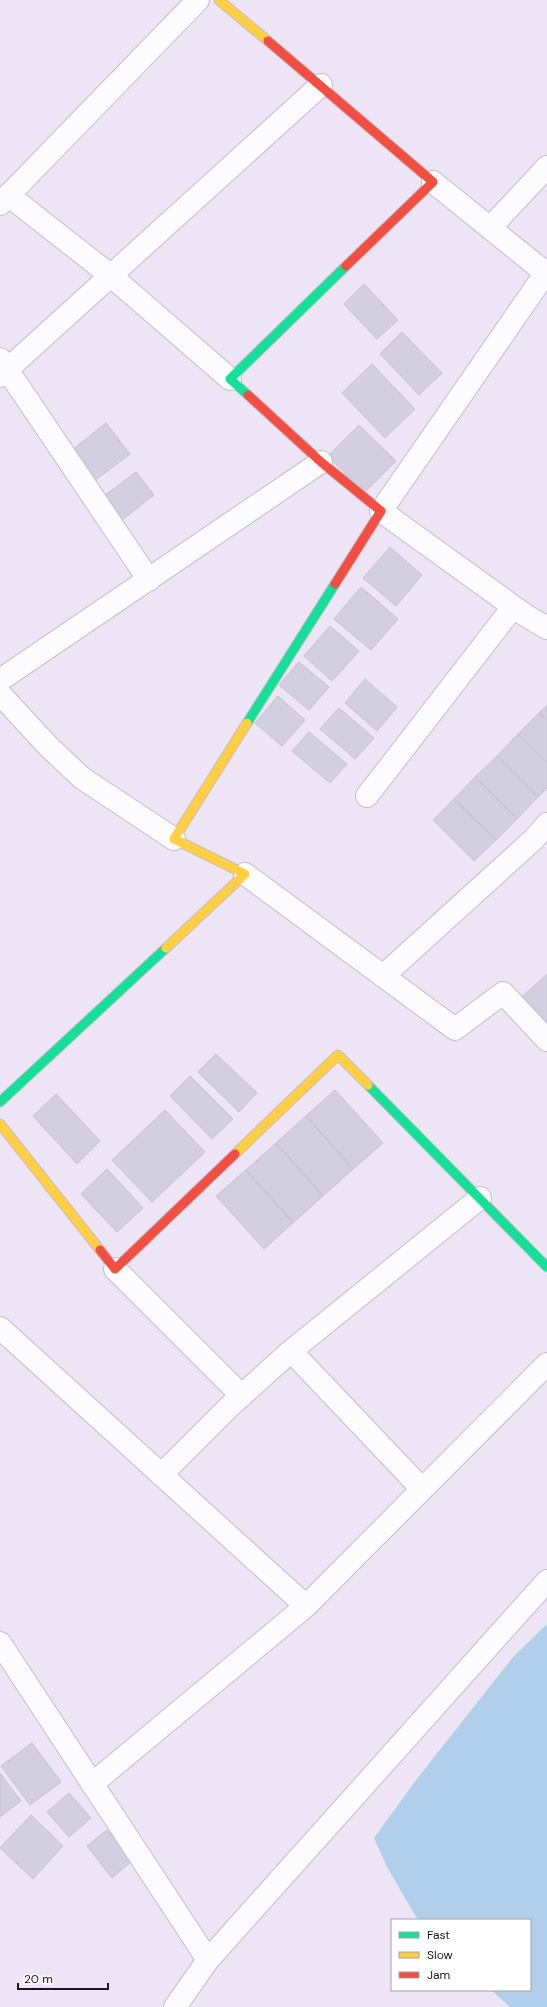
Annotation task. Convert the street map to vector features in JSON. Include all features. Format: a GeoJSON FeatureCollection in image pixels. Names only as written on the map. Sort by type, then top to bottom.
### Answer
{"type":"FeatureCollection","features":[{"type":"Feature","properties":{"kind":"street"},"geometry":{"type":"LineString","coordinates":[[198,0],[4,200],[110,275],[230,379],[321,462],[381,511],[512,607],[547,628]]}},
{"type":"Feature","properties":{"kind":"street"},"geometry":{"type":"LineString","coordinates":[[174,838],[381,511],[546,273],[433,182],[321,85],[219,0]]}},
{"type":"Feature","properties":{"kind":"street"},"geometry":{"type":"LineString","coordinates":[[148,580],[3,368],[110,275],[321,85]]}},
{"type":"Feature","properties":{"kind":"street"},"geometry":{"type":"LineString","coordinates":[[490,228],[547,167]]}},
{"type":"Feature","properties":{"kind":"street"},"geometry":{"type":"LineString","coordinates":[[230,379],[433,182]]}},
{"type":"Feature","properties":{"kind":"street"},"geometry":{"type":"LineString","coordinates":[[0,680],[321,462]]}},
{"type":"Feature","properties":{"kind":"street"},"geometry":{"type":"LineString","coordinates":[[367,796],[512,607]]}},
{"type":"Feature","properties":{"kind":"street"},"geometry":{"type":"LineString","coordinates":[[0,694],[49,747],[82,778],[174,838],[245,874],[455,1029],[503,993],[547,1040]]}},
{"type":"Feature","properties":{"kind":"street"},"geometry":{"type":"LineString","coordinates":[[383,976],[534,839],[547,824]]}},
{"type":"Feature","properties":{"kind":"street"},"geometry":{"type":"LineString","coordinates":[[0,1102],[245,874]]}},
{"type":"Feature","properties":{"kind":"street"},"geometry":{"type":"LineString","coordinates":[[115,1269],[338,1055],[547,1267]]}},
{"type":"Feature","properties":{"kind":"street"},"geometry":{"type":"LineString","coordinates":[[0,1124],[115,1269],[242,1396]]}},
{"type":"Feature","properties":{"kind":"street"},"geometry":{"type":"LineString","coordinates":[[161,1475],[242,1396],[291,1351],[480,1198]]}},
{"type":"Feature","properties":{"kind":"street"},"geometry":{"type":"LineString","coordinates":[[0,1328],[306,1606]]}},
{"type":"Feature","properties":{"kind":"street"},"geometry":{"type":"LineString","coordinates":[[291,1351],[422,1489]]}},
{"type":"Feature","properties":{"kind":"street"},"geometry":{"type":"LineString","coordinates":[[92,1784],[306,1606],[547,1364]]}},
{"type":"Feature","properties":{"kind":"street"},"geometry":{"type":"LineString","coordinates":[[175,2007],[208,1960],[547,1581]]}},
{"type":"Feature","properties":{"kind":"street"},"geometry":{"type":"LineString","coordinates":[[0,1643],[208,1960]]}},
{"type":"Feature","properties":{"kind":"water"},"geometry":{"type":"Polygon","coordinates":[[[547,1624],[547,2007],[510,2007],[492,1991],[531,1991],[531,1919],[417,1919],[387,1867],[374,1838],[416,1780],[514,1656],[547,1624]]]}},
{"type":"Feature","properties":{"kind":"building"},"geometry":{"type":"Polygon","coordinates":[[[364,284],[398,320],[377,339],[344,304],[364,284]]]}},
{"type":"Feature","properties":{"kind":"building"},"geometry":{"type":"Polygon","coordinates":[[[402,332],[442,373],[419,395],[380,354],[402,332]]]}},
{"type":"Feature","properties":{"kind":"building"},"geometry":{"type":"Polygon","coordinates":[[[372,364],[415,409],[385,438],[342,393],[372,364]]]}},
{"type":"Feature","properties":{"kind":"building"},"geometry":{"type":"Polygon","coordinates":[[[106,423],[130,454],[94,481],[71,451],[106,423]]]}},
{"type":"Feature","properties":{"kind":"building"},"geometry":{"type":"Polygon","coordinates":[[[359,425],[396,461],[364,493],[328,456],[359,425]]]}},
{"type":"Feature","properties":{"kind":"building"},"geometry":{"type":"Polygon","coordinates":[[[136,472],[154,495],[122,520],[104,496],[136,472]]]}},
{"type":"Feature","properties":{"kind":"building"},"geometry":{"type":"Polygon","coordinates":[[[390,547],[422,575],[396,606],[363,578],[390,547]]]}},
{"type":"Feature","properties":{"kind":"building"},"geometry":{"type":"Polygon","coordinates":[[[361,587],[398,619],[371,650],[334,619],[361,587]]]}},
{"type":"Feature","properties":{"kind":"building"},"geometry":{"type":"Polygon","coordinates":[[[330,626],[359,651],[332,681],[304,656],[330,626]]]}},
{"type":"Feature","properties":{"kind":"building"},"geometry":{"type":"Polygon","coordinates":[[[299,662],[329,687],[309,710],[279,685],[299,662]]]}},
{"type":"Feature","properties":{"kind":"building"},"geometry":{"type":"Polygon","coordinates":[[[365,679],[397,707],[377,731],[345,703],[365,679]]]}},
{"type":"Feature","properties":{"kind":"building"},"geometry":{"type":"Polygon","coordinates":[[[278,696],[305,720],[282,746],[255,723],[278,696]]]}},
{"type":"Feature","properties":{"kind":"building"},"geometry":{"type":"Polygon","coordinates":[[[547,705],[547,720],[539,713],[547,705]]]}},
{"type":"Feature","properties":{"kind":"building"},"geometry":{"type":"Polygon","coordinates":[[[339,708],[374,738],[355,759],[320,729],[339,708]]]}},
{"type":"Feature","properties":{"kind":"building"},"geometry":{"type":"Polygon","coordinates":[[[539,713],[547,720],[547,763],[518,734],[539,713]]]}},
{"type":"Feature","properties":{"kind":"building"},"geometry":{"type":"Polygon","coordinates":[[[309,732],[347,764],[330,783],[292,751],[309,732]]]}},
{"type":"Feature","properties":{"kind":"building"},"geometry":{"type":"Polygon","coordinates":[[[518,734],[547,763],[547,788],[538,797],[497,756],[518,734]]]}},
{"type":"Feature","properties":{"kind":"building"},"geometry":{"type":"Polygon","coordinates":[[[497,756],[538,797],[517,819],[475,777],[497,756]]]}},
{"type":"Feature","properties":{"kind":"building"},"geometry":{"type":"Polygon","coordinates":[[[475,777],[517,819],[496,840],[454,799],[475,777]]]}},
{"type":"Feature","properties":{"kind":"building"},"geometry":{"type":"Polygon","coordinates":[[[454,799],[496,840],[474,861],[433,820],[454,799]]]}},
{"type":"Feature","properties":{"kind":"building"},"geometry":{"type":"Polygon","coordinates":[[[547,974],[547,1026],[521,998],[547,974]]]}},
{"type":"Feature","properties":{"kind":"building"},"geometry":{"type":"Polygon","coordinates":[[[216,1054],[257,1093],[239,1112],[198,1072],[216,1054]]]}},
{"type":"Feature","properties":{"kind":"building"},"geometry":{"type":"Polygon","coordinates":[[[190,1076],[233,1119],[212,1139],[170,1096],[190,1076]]]}},
{"type":"Feature","properties":{"kind":"building"},"geometry":{"type":"Polygon","coordinates":[[[335,1090],[383,1143],[353,1169],[306,1116],[335,1090]]]}},
{"type":"Feature","properties":{"kind":"building"},"geometry":{"type":"Polygon","coordinates":[[[56,1094],[100,1141],[77,1164],[33,1116],[56,1094]]]}},
{"type":"Feature","properties":{"kind":"building"},"geometry":{"type":"Polygon","coordinates":[[[165,1110],[205,1152],[152,1202],[112,1160],[165,1110]]]}},
{"type":"Feature","properties":{"kind":"building"},"geometry":{"type":"Polygon","coordinates":[[[306,1116],[353,1169],[323,1196],[276,1143],[306,1116]]]}},
{"type":"Feature","properties":{"kind":"building"},"geometry":{"type":"Polygon","coordinates":[[[276,1143],[323,1196],[293,1223],[246,1170],[276,1143]]]}},
{"type":"Feature","properties":{"kind":"building"},"geometry":{"type":"Polygon","coordinates":[[[107,1169],[143,1208],[117,1232],[81,1194],[107,1169]]]}},
{"type":"Feature","properties":{"kind":"building"},"geometry":{"type":"Polygon","coordinates":[[[246,1170],[293,1223],[264,1249],[216,1196],[246,1170]]]}},
{"type":"Feature","properties":{"kind":"building"},"geometry":{"type":"Polygon","coordinates":[[[32,1743],[61,1782],[30,1805],[1,1766],[32,1743]]]}},
{"type":"Feature","properties":{"kind":"building"},"geometry":{"type":"Polygon","coordinates":[[[0,1773],[21,1801],[0,1817],[0,1773]]]}},
{"type":"Feature","properties":{"kind":"building"},"geometry":{"type":"Polygon","coordinates":[[[69,1793],[91,1818],[69,1837],[47,1812],[69,1793]]]}},
{"type":"Feature","properties":{"kind":"building"},"geometry":{"type":"Polygon","coordinates":[[[31,1815],[63,1846],[33,1879],[0,1848],[31,1815]]]}},
{"type":"Feature","properties":{"kind":"building"},"geometry":{"type":"Polygon","coordinates":[[[107,1830],[132,1861],[112,1878],[87,1846],[107,1830]]]}},
{"type":"Feature","properties":{"kind":"traffic: fast"},"geometry":{"type":"LineString","coordinates":[[248,395],[230,379],[346,266]]}},
{"type":"Feature","properties":{"kind":"traffic: fast"},"geometry":{"type":"LineString","coordinates":[[247,723],[335,584]]}},
{"type":"Feature","properties":{"kind":"traffic: fast"},"geometry":{"type":"LineString","coordinates":[[0,1102],[166,948]]}},
{"type":"Feature","properties":{"kind":"traffic: fast"},"geometry":{"type":"LineString","coordinates":[[368,1085],[547,1267]]}},
{"type":"Feature","properties":{"kind":"traffic: slow"},"geometry":{"type":"LineString","coordinates":[[219,0],[268,41]]}},
{"type":"Feature","properties":{"kind":"traffic: slow"},"geometry":{"type":"LineString","coordinates":[[166,948],[245,874],[174,839],[247,723]]}},
{"type":"Feature","properties":{"kind":"traffic: slow"},"geometry":{"type":"LineString","coordinates":[[235,1154],[338,1055],[368,1085]]}},
{"type":"Feature","properties":{"kind":"traffic: slow"},"geometry":{"type":"LineString","coordinates":[[0,1124],[100,1250]]}},
{"type":"Feature","properties":{"kind":"traffic: jam"},"geometry":{"type":"LineString","coordinates":[[268,41],[433,182],[346,266]]}},
{"type":"Feature","properties":{"kind":"traffic: jam"},"geometry":{"type":"LineString","coordinates":[[248,395],[321,462],[381,511],[335,584]]}},
{"type":"Feature","properties":{"kind":"traffic: jam"},"geometry":{"type":"LineString","coordinates":[[100,1250],[115,1269],[235,1154]]}}]}
